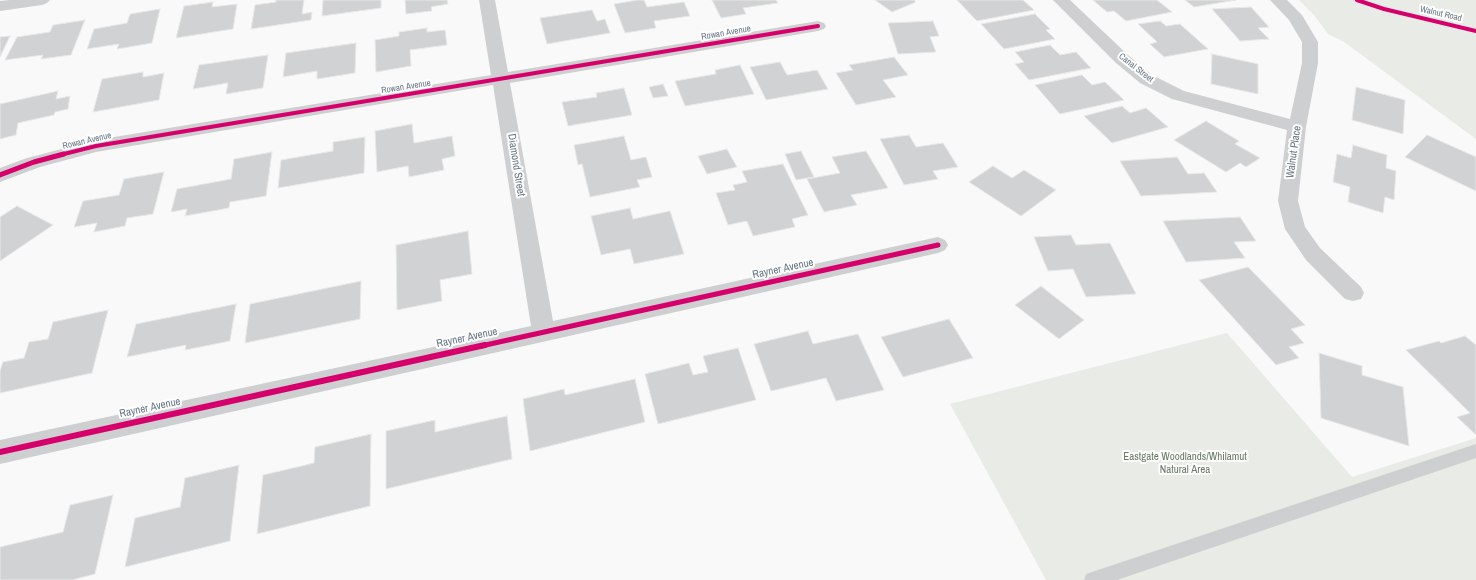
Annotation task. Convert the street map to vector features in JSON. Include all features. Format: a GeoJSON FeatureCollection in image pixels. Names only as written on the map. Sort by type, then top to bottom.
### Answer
{"type":"FeatureCollection","features":[{"type":"Feature","properties":{"kind":"street"},"geometry":{"type":"LineString","coordinates":[[0,6],[42,0]]}},
{"type":"Feature","properties":{"kind":"street","name":"Diamond Street"},"geometry":{"type":"LineString","coordinates":[[487,0],[543,331]]}},
{"type":"Feature","properties":{"kind":"street","name":"Canal Street"},"geometry":{"type":"LineString","coordinates":[[1061,0],[1122,59],[1146,79],[1178,95],[1297,127]]}},
{"type":"Feature","properties":{"kind":"street","name":"Walnut Place"},"geometry":{"type":"LineString","coordinates":[[1278,0],[1296,18],[1310,42],[1310,63],[1297,127],[1288,201],[1295,229],[1312,254],[1353,293]]}},
{"type":"Feature","properties":{"kind":"street","name":"Rowan Avenue"},"geometry":{"type":"LineString","coordinates":[[0,175],[34,162],[96,146],[818,26]]}},
{"type":"Feature","properties":{"kind":"street","name":"Rayner Avenue"},"geometry":{"type":"LineString","coordinates":[[0,452],[938,245]]}},
{"type":"Feature","properties":{"kind":"lane"},"geometry":{"type":"LineString","coordinates":[[1092,580],[1476,451]]}},
{"type":"Feature","properties":{"kind":"green space"},"geometry":{"type":"Polygon","coordinates":[[[1299,0],[1476,0],[1476,139],[1344,42],[1328,34],[1314,15],[1299,0]]]}},
{"type":"Feature","properties":{"kind":"green space","name":"Eastgate Woodlands/Whilamut Natural Area"},"geometry":{"type":"Polygon","coordinates":[[[1227,333],[1352,477],[1476,438],[1476,580],[1046,580],[950,404],[1227,333]]]}},
{"type":"Feature","properties":{"kind":"building"},"geometry":{"type":"Polygon","coordinates":[[[276,0],[304,0],[302,14],[312,12],[311,20],[251,29],[255,5],[276,2],[276,0]]]}},
{"type":"Feature","properties":{"kind":"building"},"geometry":{"type":"Polygon","coordinates":[[[323,0],[381,0],[381,8],[322,16],[323,0]]]}},
{"type":"Feature","properties":{"kind":"building"},"geometry":{"type":"Polygon","coordinates":[[[405,0],[447,0],[448,4],[431,7],[432,11],[406,14],[405,0]]]}},
{"type":"Feature","properties":{"kind":"building"},"geometry":{"type":"Polygon","coordinates":[[[644,0],[647,7],[684,2],[690,16],[654,21],[656,28],[625,33],[614,4],[644,0]]]}},
{"type":"Feature","properties":{"kind":"building"},"geometry":{"type":"Polygon","coordinates":[[[712,0],[776,0],[778,3],[743,8],[746,14],[721,18],[712,0]]]}},
{"type":"Feature","properties":{"kind":"building"},"geometry":{"type":"Polygon","coordinates":[[[875,0],[914,0],[916,2],[892,12],[875,0]]]}},
{"type":"Feature","properties":{"kind":"building"},"geometry":{"type":"Polygon","coordinates":[[[957,0],[1023,0],[1034,10],[977,21],[957,0]]]}},
{"type":"Feature","properties":{"kind":"building"},"geometry":{"type":"Polygon","coordinates":[[[1093,0],[1157,0],[1172,12],[1126,21],[1114,11],[1107,12],[1093,0]]]}},
{"type":"Feature","properties":{"kind":"building"},"geometry":{"type":"Polygon","coordinates":[[[1185,0],[1236,0],[1194,7],[1185,0]]]}},
{"type":"Feature","properties":{"kind":"building"},"geometry":{"type":"Polygon","coordinates":[[[213,2],[212,7],[237,4],[233,29],[176,38],[184,6],[213,2]]]}},
{"type":"Feature","properties":{"kind":"building"},"geometry":{"type":"Polygon","coordinates":[[[1251,7],[1269,27],[1258,28],[1269,39],[1240,41],[1212,9],[1251,7]]]}},
{"type":"Feature","properties":{"kind":"building"},"geometry":{"type":"Polygon","coordinates":[[[160,9],[152,43],[117,49],[119,44],[87,49],[94,29],[127,23],[130,14],[160,9]]]}},
{"type":"Feature","properties":{"kind":"building"},"geometry":{"type":"Polygon","coordinates":[[[592,10],[597,21],[605,19],[610,33],[547,44],[540,18],[592,10]]]}},
{"type":"Feature","properties":{"kind":"building"},"geometry":{"type":"Polygon","coordinates":[[[1035,14],[1050,29],[1046,30],[1055,39],[1004,49],[981,24],[1035,14]]]}},
{"type":"Feature","properties":{"kind":"building"},"geometry":{"type":"Polygon","coordinates":[[[85,20],[71,55],[41,59],[43,55],[5,60],[17,37],[50,32],[53,25],[85,20]]]}},
{"type":"Feature","properties":{"kind":"building"},"geometry":{"type":"Polygon","coordinates":[[[933,21],[939,36],[930,37],[936,52],[898,54],[888,23],[933,21]]]}},
{"type":"Feature","properties":{"kind":"building"},"geometry":{"type":"Polygon","coordinates":[[[1160,21],[1166,26],[1180,24],[1208,49],[1164,57],[1150,44],[1157,42],[1138,24],[1160,21]]]}},
{"type":"Feature","properties":{"kind":"building"},"geometry":{"type":"Polygon","coordinates":[[[427,28],[427,32],[445,30],[447,45],[410,50],[411,66],[376,72],[375,40],[399,36],[399,32],[427,28]]]}},
{"type":"Feature","properties":{"kind":"building"},"geometry":{"type":"Polygon","coordinates":[[[10,36],[0,57],[0,37],[10,36]]]}},
{"type":"Feature","properties":{"kind":"building"},"geometry":{"type":"Polygon","coordinates":[[[356,43],[355,73],[317,79],[317,71],[283,77],[286,53],[356,43]]]}},
{"type":"Feature","properties":{"kind":"building"},"geometry":{"type":"Polygon","coordinates":[[[1050,45],[1060,55],[1076,52],[1091,68],[1029,80],[1015,64],[1024,62],[1015,52],[1050,45]]]}},
{"type":"Feature","properties":{"kind":"building"},"geometry":{"type":"Polygon","coordinates":[[[1212,54],[1258,64],[1258,94],[1211,84],[1212,54]]]}},
{"type":"Feature","properties":{"kind":"building"},"geometry":{"type":"Polygon","coordinates":[[[268,55],[263,88],[226,94],[228,83],[193,89],[199,65],[268,55]]]}},
{"type":"Feature","properties":{"kind":"building"},"geometry":{"type":"Polygon","coordinates":[[[894,57],[908,75],[883,80],[896,97],[856,105],[836,73],[853,70],[849,65],[894,57]]]}},
{"type":"Feature","properties":{"kind":"building"},"geometry":{"type":"Polygon","coordinates":[[[780,62],[787,75],[817,70],[828,89],[766,100],[750,67],[780,62]]]}},
{"type":"Feature","properties":{"kind":"building"},"geometry":{"type":"Polygon","coordinates":[[[740,65],[754,94],[685,106],[675,81],[716,74],[715,70],[740,65]]]}},
{"type":"Feature","properties":{"kind":"building"},"geometry":{"type":"Polygon","coordinates":[[[143,72],[143,77],[164,73],[159,100],[93,112],[102,79],[143,72]]]}},
{"type":"Feature","properties":{"kind":"building"},"geometry":{"type":"Polygon","coordinates":[[[1082,75],[1092,85],[1105,82],[1124,100],[1060,114],[1035,85],[1082,75]]]}},
{"type":"Feature","properties":{"kind":"building"},"geometry":{"type":"Polygon","coordinates":[[[663,84],[668,96],[653,98],[649,87],[663,84]]]}},
{"type":"Feature","properties":{"kind":"building"},"geometry":{"type":"Polygon","coordinates":[[[1356,87],[1405,100],[1403,134],[1352,120],[1356,87]]]}},
{"type":"Feature","properties":{"kind":"building"},"geometry":{"type":"Polygon","coordinates":[[[624,88],[632,115],[568,126],[562,102],[597,97],[596,93],[624,88]]]}},
{"type":"Feature","properties":{"kind":"building"},"geometry":{"type":"Polygon","coordinates":[[[58,91],[56,99],[70,96],[68,109],[55,112],[54,115],[18,123],[16,135],[0,139],[0,104],[58,91]]]}},
{"type":"Feature","properties":{"kind":"building"},"geometry":{"type":"Polygon","coordinates":[[[1122,106],[1130,113],[1146,108],[1168,127],[1112,143],[1084,116],[1122,106]]]}},
{"type":"Feature","properties":{"kind":"building"},"geometry":{"type":"Polygon","coordinates":[[[1206,121],[1239,141],[1235,144],[1260,158],[1246,167],[1240,163],[1226,172],[1174,140],[1206,121]]]}},
{"type":"Feature","properties":{"kind":"building"},"geometry":{"type":"Polygon","coordinates":[[[412,124],[414,143],[452,136],[455,156],[442,159],[444,170],[409,177],[408,166],[377,172],[375,131],[412,124]]]}},
{"type":"Feature","properties":{"kind":"building"},"geometry":{"type":"Polygon","coordinates":[[[909,135],[916,147],[943,143],[958,167],[933,171],[938,179],[904,185],[880,139],[909,135]]]}},
{"type":"Feature","properties":{"kind":"building"},"geometry":{"type":"Polygon","coordinates":[[[1427,135],[1476,157],[1476,191],[1405,157],[1427,135]]]}},
{"type":"Feature","properties":{"kind":"building"},"geometry":{"type":"Polygon","coordinates":[[[624,136],[631,160],[646,157],[652,177],[637,180],[640,187],[590,197],[582,164],[578,165],[574,145],[624,136]]]}},
{"type":"Feature","properties":{"kind":"building"},"geometry":{"type":"Polygon","coordinates":[[[365,137],[364,173],[278,188],[281,160],[333,151],[333,142],[365,137]]]}},
{"type":"Feature","properties":{"kind":"building"},"geometry":{"type":"Polygon","coordinates":[[[1353,145],[1387,155],[1386,168],[1396,171],[1394,200],[1385,197],[1383,213],[1348,202],[1350,187],[1333,182],[1337,154],[1351,158],[1353,145]]]}},
{"type":"Feature","properties":{"kind":"building"},"geometry":{"type":"Polygon","coordinates":[[[727,149],[737,167],[707,174],[698,156],[727,149]]]}},
{"type":"Feature","properties":{"kind":"building"},"geometry":{"type":"Polygon","coordinates":[[[801,151],[814,177],[796,180],[785,154],[801,151]]]}},
{"type":"Feature","properties":{"kind":"building"},"geometry":{"type":"Polygon","coordinates":[[[866,151],[888,188],[851,195],[857,205],[824,212],[807,179],[840,173],[832,157],[866,151]]]}},
{"type":"Feature","properties":{"kind":"building"},"geometry":{"type":"Polygon","coordinates":[[[272,152],[266,196],[230,202],[229,208],[185,216],[187,209],[171,212],[177,189],[231,179],[234,159],[272,152]]]}},
{"type":"Feature","properties":{"kind":"building"},"geometry":{"type":"Polygon","coordinates":[[[1177,157],[1188,174],[1204,173],[1217,192],[1141,196],[1120,161],[1177,157]]]}},
{"type":"Feature","properties":{"kind":"building"},"geometry":{"type":"Polygon","coordinates":[[[783,164],[808,215],[792,219],[795,227],[753,236],[747,221],[728,225],[716,193],[735,190],[733,185],[747,182],[742,171],[783,164]]]}},
{"type":"Feature","properties":{"kind":"building"},"geometry":{"type":"Polygon","coordinates":[[[993,166],[1012,178],[1024,170],[1056,190],[1021,216],[969,182],[993,166]]]}},
{"type":"Feature","properties":{"kind":"building"},"geometry":{"type":"Polygon","coordinates":[[[164,172],[153,214],[127,218],[125,226],[94,232],[97,223],[74,227],[83,201],[119,195],[124,179],[164,172]]]}},
{"type":"Feature","properties":{"kind":"building"},"geometry":{"type":"Polygon","coordinates":[[[17,206],[53,225],[0,261],[0,217],[17,206]]]}},
{"type":"Feature","properties":{"kind":"building"},"geometry":{"type":"Polygon","coordinates":[[[630,208],[633,219],[670,211],[684,254],[634,264],[630,249],[601,255],[591,216],[630,208]]]}},
{"type":"Feature","properties":{"kind":"building"},"geometry":{"type":"Polygon","coordinates":[[[1240,217],[1256,241],[1234,242],[1245,258],[1186,262],[1163,221],[1240,217]]]}},
{"type":"Feature","properties":{"kind":"building"},"geometry":{"type":"Polygon","coordinates":[[[468,231],[472,274],[440,280],[442,301],[397,310],[396,245],[468,231]]]}},
{"type":"Feature","properties":{"kind":"building"},"geometry":{"type":"Polygon","coordinates":[[[1071,235],[1076,245],[1110,243],[1136,294],[1086,297],[1073,269],[1048,271],[1034,237],[1071,235]]]}},
{"type":"Feature","properties":{"kind":"building"},"geometry":{"type":"Polygon","coordinates":[[[1248,267],[1305,325],[1291,329],[1304,343],[1289,347],[1299,358],[1276,365],[1199,280],[1248,267]]]}},
{"type":"Feature","properties":{"kind":"building"},"geometry":{"type":"Polygon","coordinates":[[[361,281],[360,319],[245,343],[250,304],[361,281]]]}},
{"type":"Feature","properties":{"kind":"building"},"geometry":{"type":"Polygon","coordinates":[[[1041,286],[1084,320],[1059,339],[1015,305],[1041,286]]]}},
{"type":"Feature","properties":{"kind":"building"},"geometry":{"type":"Polygon","coordinates":[[[236,304],[230,341],[185,350],[186,345],[127,357],[136,324],[236,304]]]}},
{"type":"Feature","properties":{"kind":"building"},"geometry":{"type":"Polygon","coordinates":[[[108,310],[92,373],[0,393],[0,371],[3,362],[24,358],[29,342],[48,339],[53,322],[108,310]]]}},
{"type":"Feature","properties":{"kind":"building"},"geometry":{"type":"Polygon","coordinates":[[[949,319],[973,358],[903,377],[881,337],[949,319]]]}},
{"type":"Feature","properties":{"kind":"building"},"geometry":{"type":"Polygon","coordinates":[[[808,331],[813,344],[858,334],[884,390],[836,401],[826,378],[771,391],[754,344],[808,331]]]}},
{"type":"Feature","properties":{"kind":"building"},"geometry":{"type":"Polygon","coordinates":[[[1465,336],[1476,345],[1476,435],[1457,417],[1470,413],[1406,350],[1439,341],[1441,343],[1465,336]]]}},
{"type":"Feature","properties":{"kind":"building"},"geometry":{"type":"Polygon","coordinates":[[[738,348],[756,400],[658,424],[645,374],[689,363],[693,375],[708,372],[703,356],[738,348]]]}},
{"type":"Feature","properties":{"kind":"building"},"geometry":{"type":"Polygon","coordinates":[[[1319,353],[1362,366],[1362,375],[1403,387],[1409,446],[1321,418],[1319,353]]]}},
{"type":"Feature","properties":{"kind":"building"},"geometry":{"type":"Polygon","coordinates":[[[635,379],[645,422],[530,451],[523,399],[564,389],[565,395],[635,379]]]}},
{"type":"Feature","properties":{"kind":"building"},"geometry":{"type":"Polygon","coordinates":[[[507,416],[512,459],[386,489],[386,431],[435,420],[435,432],[507,416]]]}},
{"type":"Feature","properties":{"kind":"building"},"geometry":{"type":"Polygon","coordinates":[[[371,434],[370,506],[257,534],[263,475],[314,463],[315,447],[371,434]]]}},
{"type":"Feature","properties":{"kind":"building"},"geometry":{"type":"Polygon","coordinates":[[[239,465],[230,541],[125,567],[135,518],[180,507],[185,478],[239,465]]]}},
{"type":"Feature","properties":{"kind":"building"},"geometry":{"type":"Polygon","coordinates":[[[113,495],[95,574],[72,580],[0,580],[0,547],[63,532],[70,505],[113,495]]]}},
{"type":"Feature","properties":{"kind":"cycle path","name":"Walnut Road"},"geometry":{"type":"LineString","coordinates":[[1357,0],[1384,9],[1476,31]]}},
{"type":"Feature","properties":{"kind":"cycle path"},"geometry":{"type":"LineString","coordinates":[[0,175],[34,162],[96,146],[818,26]]}},
{"type":"Feature","properties":{"kind":"cycle path"},"geometry":{"type":"LineString","coordinates":[[0,452],[938,245]]}}]}
